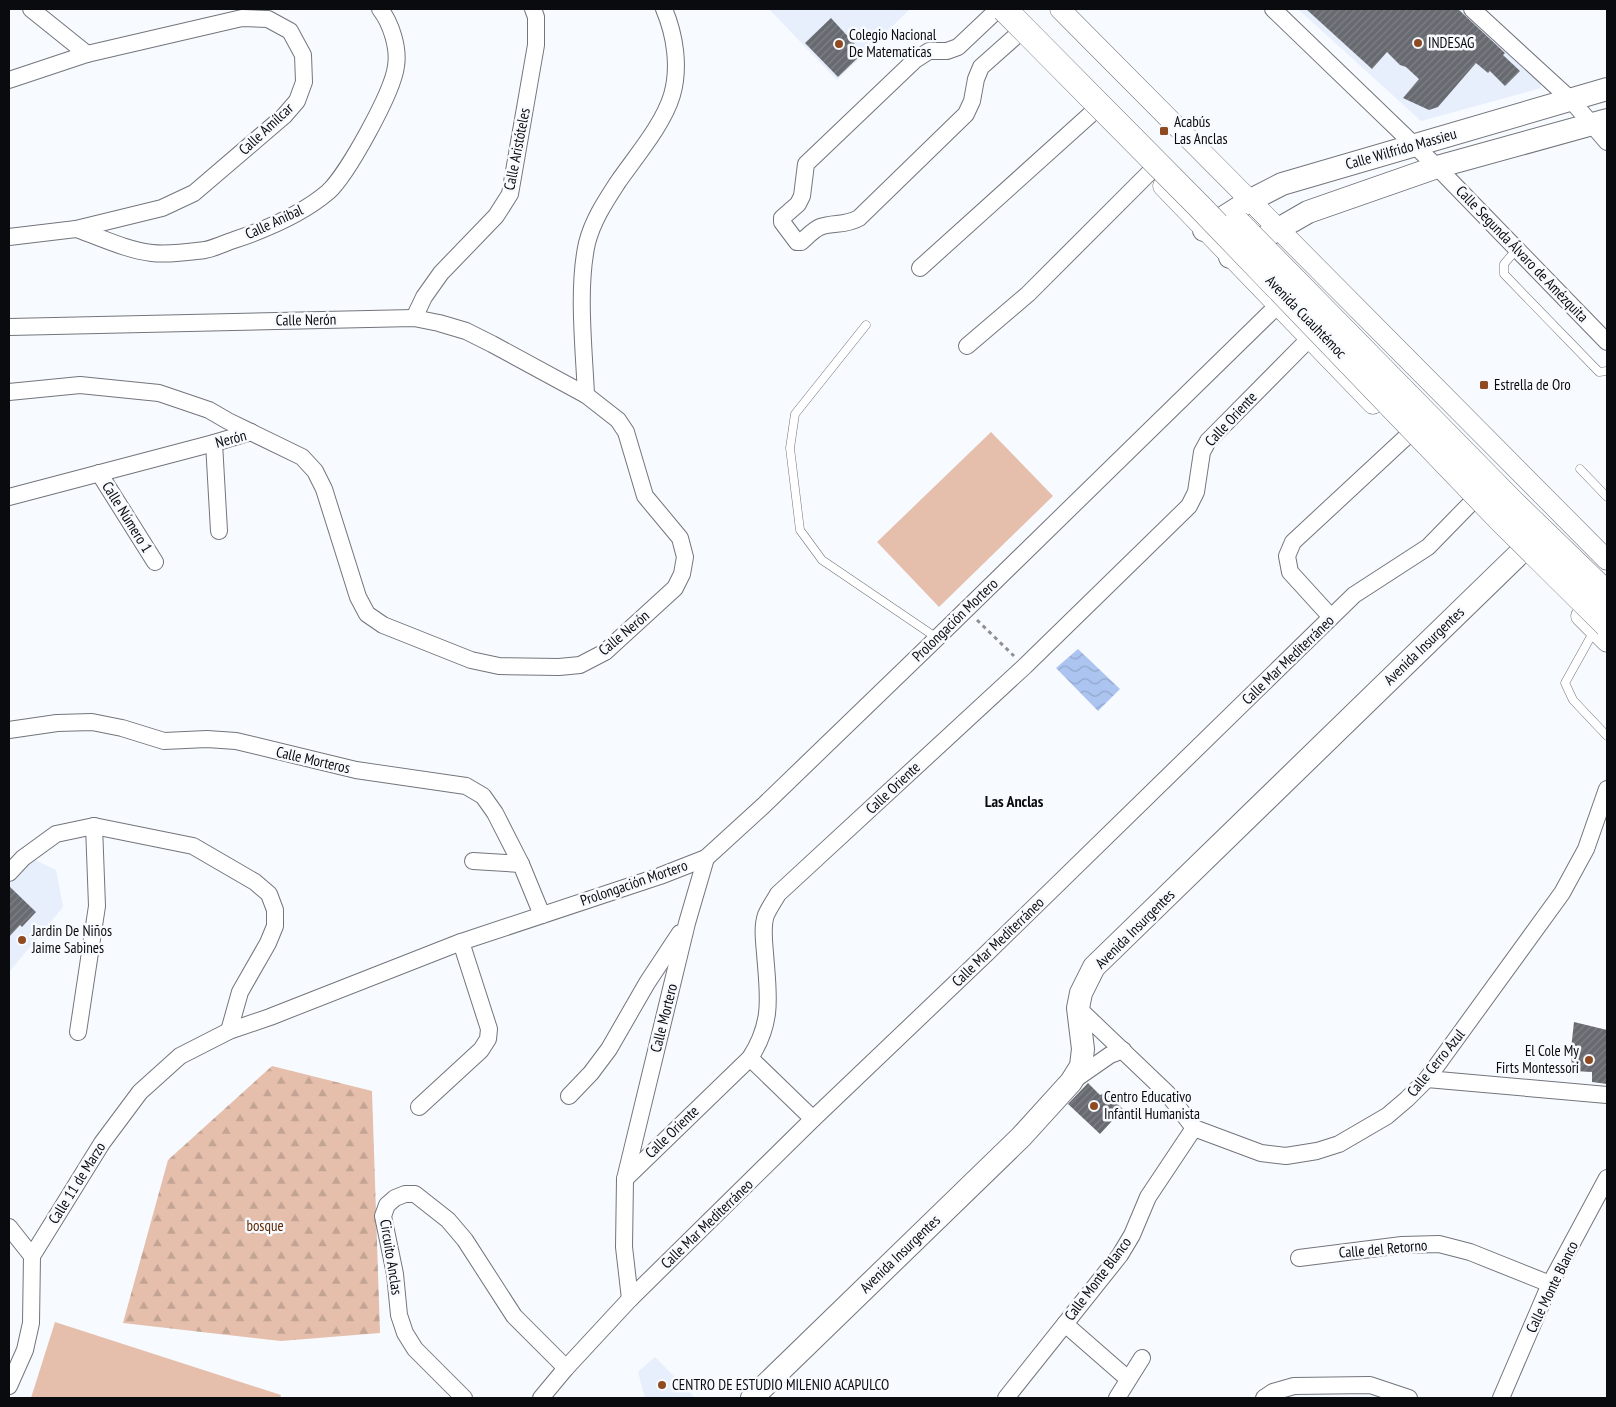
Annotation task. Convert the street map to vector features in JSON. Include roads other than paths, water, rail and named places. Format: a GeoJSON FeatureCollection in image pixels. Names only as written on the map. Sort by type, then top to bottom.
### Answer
{"type":"FeatureCollection","features":[{"type":"Feature","properties":{"kind":"main road","name":"Avenida Cuauhtémoc"},"geometry":{"type":"LineString","coordinates":[[1028,9],[1514,504],[1607,594]]}},
{"type":"Feature","properties":{"kind":"main road","name":"Avenida Cuauhtémoc"},"geometry":{"type":"LineString","coordinates":[[996,10],[1200,207],[1501,520],[1603,633]]}},
{"type":"Feature","properties":{"kind":"main road","name":"Calle Wilfrido Massieu"},"geometry":{"type":"LineString","coordinates":[[1204,230],[1249,201],[1282,184],[1607,89]]}},
{"type":"Feature","properties":{"kind":"main road","name":"Calle Wilfrido Massieu"},"geometry":{"type":"LineString","coordinates":[[1230,258],[1308,212],[1437,167],[1599,122]]}},
{"type":"Feature","properties":{"kind":"main road","name":"Avenida Insurgentes"},"geometry":{"type":"LineString","coordinates":[[752,1398],[1021,1137],[1071,1082],[1081,1066],[1083,1049],[1078,1008],[1081,993],[1094,967],[1519,554]]}},
{"type":"Feature","properties":{"kind":"street"},"geometry":{"type":"LineString","coordinates":[[31,9],[87,54]]}},
{"type":"Feature","properties":{"kind":"street","name":"Calle Aníbal"},"geometry":{"type":"LineString","coordinates":[[76,229],[153,254],[207,250],[261,231],[299,213],[329,191],[349,166],[389,92],[397,65],[394,39],[380,9]]}},
{"type":"Feature","properties":{"kind":"street","name":"Calle Aristóteles"},"geometry":{"type":"LineString","coordinates":[[414,318],[424,297],[441,273],[496,216],[510,194],[536,46],[536,16],[533,9]]}},
{"type":"Feature","properties":{"kind":"street"},"geometry":{"type":"LineString","coordinates":[[586,396],[582,282],[588,243],[599,209],[658,124],[672,95],[676,63],[671,25],[664,9]]}},
{"type":"Feature","properties":{"kind":"street"},"geometry":{"type":"LineString","coordinates":[[1060,9],[1607,560]]}},
{"type":"Feature","properties":{"kind":"street","name":"Calle Segunda Álvaro de Amézquita"},"geometry":{"type":"LineString","coordinates":[[1273,9],[1437,167],[1607,342]]}},
{"type":"Feature","properties":{"kind":"street"},"geometry":{"type":"LineString","coordinates":[[1472,9],[1570,99],[1599,122],[1607,142]]}},
{"type":"Feature","properties":{"kind":"street"},"geometry":{"type":"LineString","coordinates":[[1017,35],[981,67],[976,79],[972,102],[966,114],[859,218],[849,224],[831,224],[818,228],[801,242],[797,242],[782,222],[782,218],[798,204],[802,196],[806,164],[915,60],[929,51],[947,51],[958,47],[996,10],[1017,35],[1150,172],[1230,258],[1405,438],[1519,554],[1603,633]]}},
{"type":"Feature","properties":{"kind":"street","name":"Calle Amílcar"},"geometry":{"type":"LineString","coordinates":[[9,80],[87,54],[242,18],[268,19],[290,32],[303,54],[304,82],[296,101],[284,116],[194,193],[162,208],[76,229],[9,237]]}},
{"type":"Feature","properties":{"kind":"street"},"geometry":{"type":"LineString","coordinates":[[920,268],[1092,113]]}},
{"type":"Feature","properties":{"kind":"street"},"geometry":{"type":"LineString","coordinates":[[967,346],[1028,294],[1150,172]]}},
{"type":"Feature","properties":{"kind":"street","name":"Prolongación Mortero"},"geometry":{"type":"LineString","coordinates":[[230,1031],[461,942],[660,876],[706,858],[938,638],[1277,306]]}},
{"type":"Feature","properties":{"kind":"street","name":"Calle Nerón"},"geometry":{"type":"LineString","coordinates":[[9,327],[414,318],[466,331],[586,396],[618,420],[626,432],[645,496],[680,538],[685,557],[682,574],[675,588],[605,652],[580,665],[559,667],[499,666],[471,660],[383,625],[367,614],[358,597]]}},
{"type":"Feature","properties":{"kind":"street","name":"Calle Oriente"},"geometry":{"type":"LineString","coordinates":[[625,1178],[750,1058],[758,1044],[765,1026],[769,1005],[763,938],[766,916],[778,894],[1026,666],[1189,506],[1196,492],[1202,452],[1208,441],[1309,339]]}},
{"type":"Feature","properties":{"kind":"street"},"geometry":{"type":"LineString","coordinates":[[9,392],[80,385],[159,393],[209,410],[251,432]]}},
{"type":"Feature","properties":{"kind":"street","name":"Nerón"},"geometry":{"type":"LineString","coordinates":[[9,497],[251,432],[302,457],[315,471],[324,489],[358,597]]}},
{"type":"Feature","properties":{"kind":"street"},"geometry":{"type":"LineString","coordinates":[[1331,617],[1290,572],[1287,556],[1293,542],[1405,438]]}},
{"type":"Feature","properties":{"kind":"street"},"geometry":{"type":"LineString","coordinates":[[214,443],[219,532]]}},
{"type":"Feature","properties":{"kind":"street","name":"Calle Número 1"},"geometry":{"type":"LineString","coordinates":[[99,473],[155,562]]}},
{"type":"Feature","properties":{"kind":"street","name":"Calle Mar Mediterráneo"},"geometry":{"type":"LineString","coordinates":[[541,1398],[630,1299],[1331,617],[1354,595],[1428,548],[1470,504]]}},
{"type":"Feature","properties":{"kind":"street","name":"Calle Morteros"},"geometry":{"type":"LineString","coordinates":[[9,730],[57,723],[92,722],[164,740],[207,739],[236,741],[356,770],[466,786],[483,796],[495,813],[521,864],[542,915]]}},
{"type":"Feature","properties":{"kind":"street","name":"Calle Cerro Azul"},"geometry":{"type":"LineString","coordinates":[[1194,1128],[1261,1153],[1286,1156],[1317,1151],[1339,1144],[1387,1116],[1427,1079],[1562,893],[1586,849],[1607,789]]}},
{"type":"Feature","properties":{"kind":"street"},"geometry":{"type":"LineString","coordinates":[[78,1032],[97,906],[94,826]]}},
{"type":"Feature","properties":{"kind":"street"},"geometry":{"type":"LineString","coordinates":[[9,873],[23,858],[56,834],[94,826],[193,846],[255,882],[269,894],[275,910],[275,926],[268,943],[240,992],[230,1031]]}},
{"type":"Feature","properties":{"kind":"street","name":"Calle Mortero"},"geometry":{"type":"LineString","coordinates":[[625,1178],[687,923],[706,858]]}},
{"type":"Feature","properties":{"kind":"street"},"geometry":{"type":"LineString","coordinates":[[473,861],[521,864]]}},
{"type":"Feature","properties":{"kind":"street"},"geometry":{"type":"LineString","coordinates":[[569,1096],[591,1073],[609,1049],[647,983],[687,923]]}},
{"type":"Feature","properties":{"kind":"street"},"geometry":{"type":"LineString","coordinates":[[419,1107],[481,1050],[488,1039],[489,1029],[461,942]]}},
{"type":"Feature","properties":{"kind":"street"},"geometry":{"type":"LineString","coordinates":[[1078,1008],[1167,1093],[1194,1128]]}},
{"type":"Feature","properties":{"kind":"street","name":"Calle 11 de Marzo"},"geometry":{"type":"LineString","coordinates":[[32,1256],[102,1143],[140,1092],[180,1056],[230,1031]]}},
{"type":"Feature","properties":{"kind":"street"},"geometry":{"type":"LineString","coordinates":[[1071,1082],[1110,1055],[1123,1050]]}},
{"type":"Feature","properties":{"kind":"street"},"geometry":{"type":"LineString","coordinates":[[750,1058],[813,1119]]}},
{"type":"Feature","properties":{"kind":"street"},"geometry":{"type":"LineString","coordinates":[[1427,1079],[1607,1095]]}},
{"type":"Feature","properties":{"kind":"street","name":"Calle Monte Blanco"},"geometry":{"type":"LineString","coordinates":[[1006,1398],[1120,1255],[1132,1235],[1148,1197],[1194,1128]]}},
{"type":"Feature","properties":{"kind":"street"},"geometry":{"type":"LineString","coordinates":[[625,1178],[624,1247],[630,1299]]}},
{"type":"Feature","properties":{"kind":"street","name":"Calle Monte Blanco"},"geometry":{"type":"LineString","coordinates":[[1501,1398],[1550,1284],[1607,1178]]}},
{"type":"Feature","properties":{"kind":"street","name":"Circuito Anclas"},"geometry":{"type":"LineString","coordinates":[[464,1398],[415,1349],[405,1333],[399,1315],[395,1274],[383,1216],[387,1205],[395,1198],[405,1194],[415,1194],[448,1220],[466,1240],[514,1316],[566,1368]]}},
{"type":"Feature","properties":{"kind":"street"},"geometry":{"type":"LineString","coordinates":[[9,1227],[32,1256],[31,1323],[25,1350],[9,1386]]}},
{"type":"Feature","properties":{"kind":"street","name":"Calle del Retorno"},"geometry":{"type":"LineString","coordinates":[[1299,1258],[1402,1245],[1438,1244],[1470,1252],[1550,1284]]}},
{"type":"Feature","properties":{"kind":"street"},"geometry":{"type":"LineString","coordinates":[[1065,1324],[1128,1379]]}},
{"type":"Feature","properties":{"kind":"street"},"geometry":{"type":"LineString","coordinates":[[1117,1398],[1142,1358]]}},
{"type":"Feature","properties":{"kind":"street"},"geometry":{"type":"LineString","coordinates":[[1264,1398],[1273,1392],[1294,1386],[1370,1385],[1409,1398]]}},
{"type":"Feature","properties":{"kind":"lane"},"geometry":{"type":"LineString","coordinates":[[1517,249],[1504,264],[1504,274],[1599,372],[1607,371]]}},
{"type":"Feature","properties":{"kind":"lane"},"geometry":{"type":"LineString","coordinates":[[866,326],[795,414],[790,448],[800,530],[822,560],[938,638]]}},
{"type":"Feature","properties":{"kind":"lane"},"geometry":{"type":"LineString","coordinates":[[1580,469],[1607,497]]}},
{"type":"Feature","properties":{"kind":"lane"},"geometry":{"type":"LineString","coordinates":[[1603,633],[1565,683],[1573,700],[1607,736]]}},
{"type":"Feature","properties":{"kind":"water"},"geometry":{"type":"Polygon","coordinates":[[[1078,649],[1120,689],[1098,711],[1056,668],[1078,649]]]}},
{"type":"Feature","properties":{"kind":"place","name":"INDESAG"},"geometry":{"type":"Point","coordinates":[1418,43]}},
{"type":"Feature","properties":{"kind":"place","name":"Colegio Nacional De Matematicas"},"geometry":{"type":"Point","coordinates":[839,44]}},
{"type":"Feature","properties":{"kind":"place","name":"Acabús Las Anclas"},"geometry":{"type":"Point","coordinates":[1164,131]}},
{"type":"Feature","properties":{"kind":"place","name":"Estrella de Oro"},"geometry":{"type":"Point","coordinates":[1484,385]}},
{"type":"Feature","properties":{"kind":"place","name":"Jardin De Niños Jaime Sabines"},"geometry":{"type":"Point","coordinates":[22,940]}},
{"type":"Feature","properties":{"kind":"place","name":"El Cole My Firts Montessori"},"geometry":{"type":"Point","coordinates":[1589,1060]}},
{"type":"Feature","properties":{"kind":"place","name":"Centro Educativo Infantil Humanista"},"geometry":{"type":"Point","coordinates":[1094,1106]}},
{"type":"Feature","properties":{"kind":"place","name":"CENTRO DE ESTUDIO MILENIO ACAPULCO"},"geometry":{"type":"Point","coordinates":[662,1385]}},
{"type":"Feature","properties":{"kind":"district","name":"Las Anclas"},"geometry":{"type":"Point","coordinates":[1014,801]}},
{"type":"Feature","properties":{"kind":"park label","name":"bosque"},"geometry":{"type":"Point","coordinates":[265,1226]}}]}
